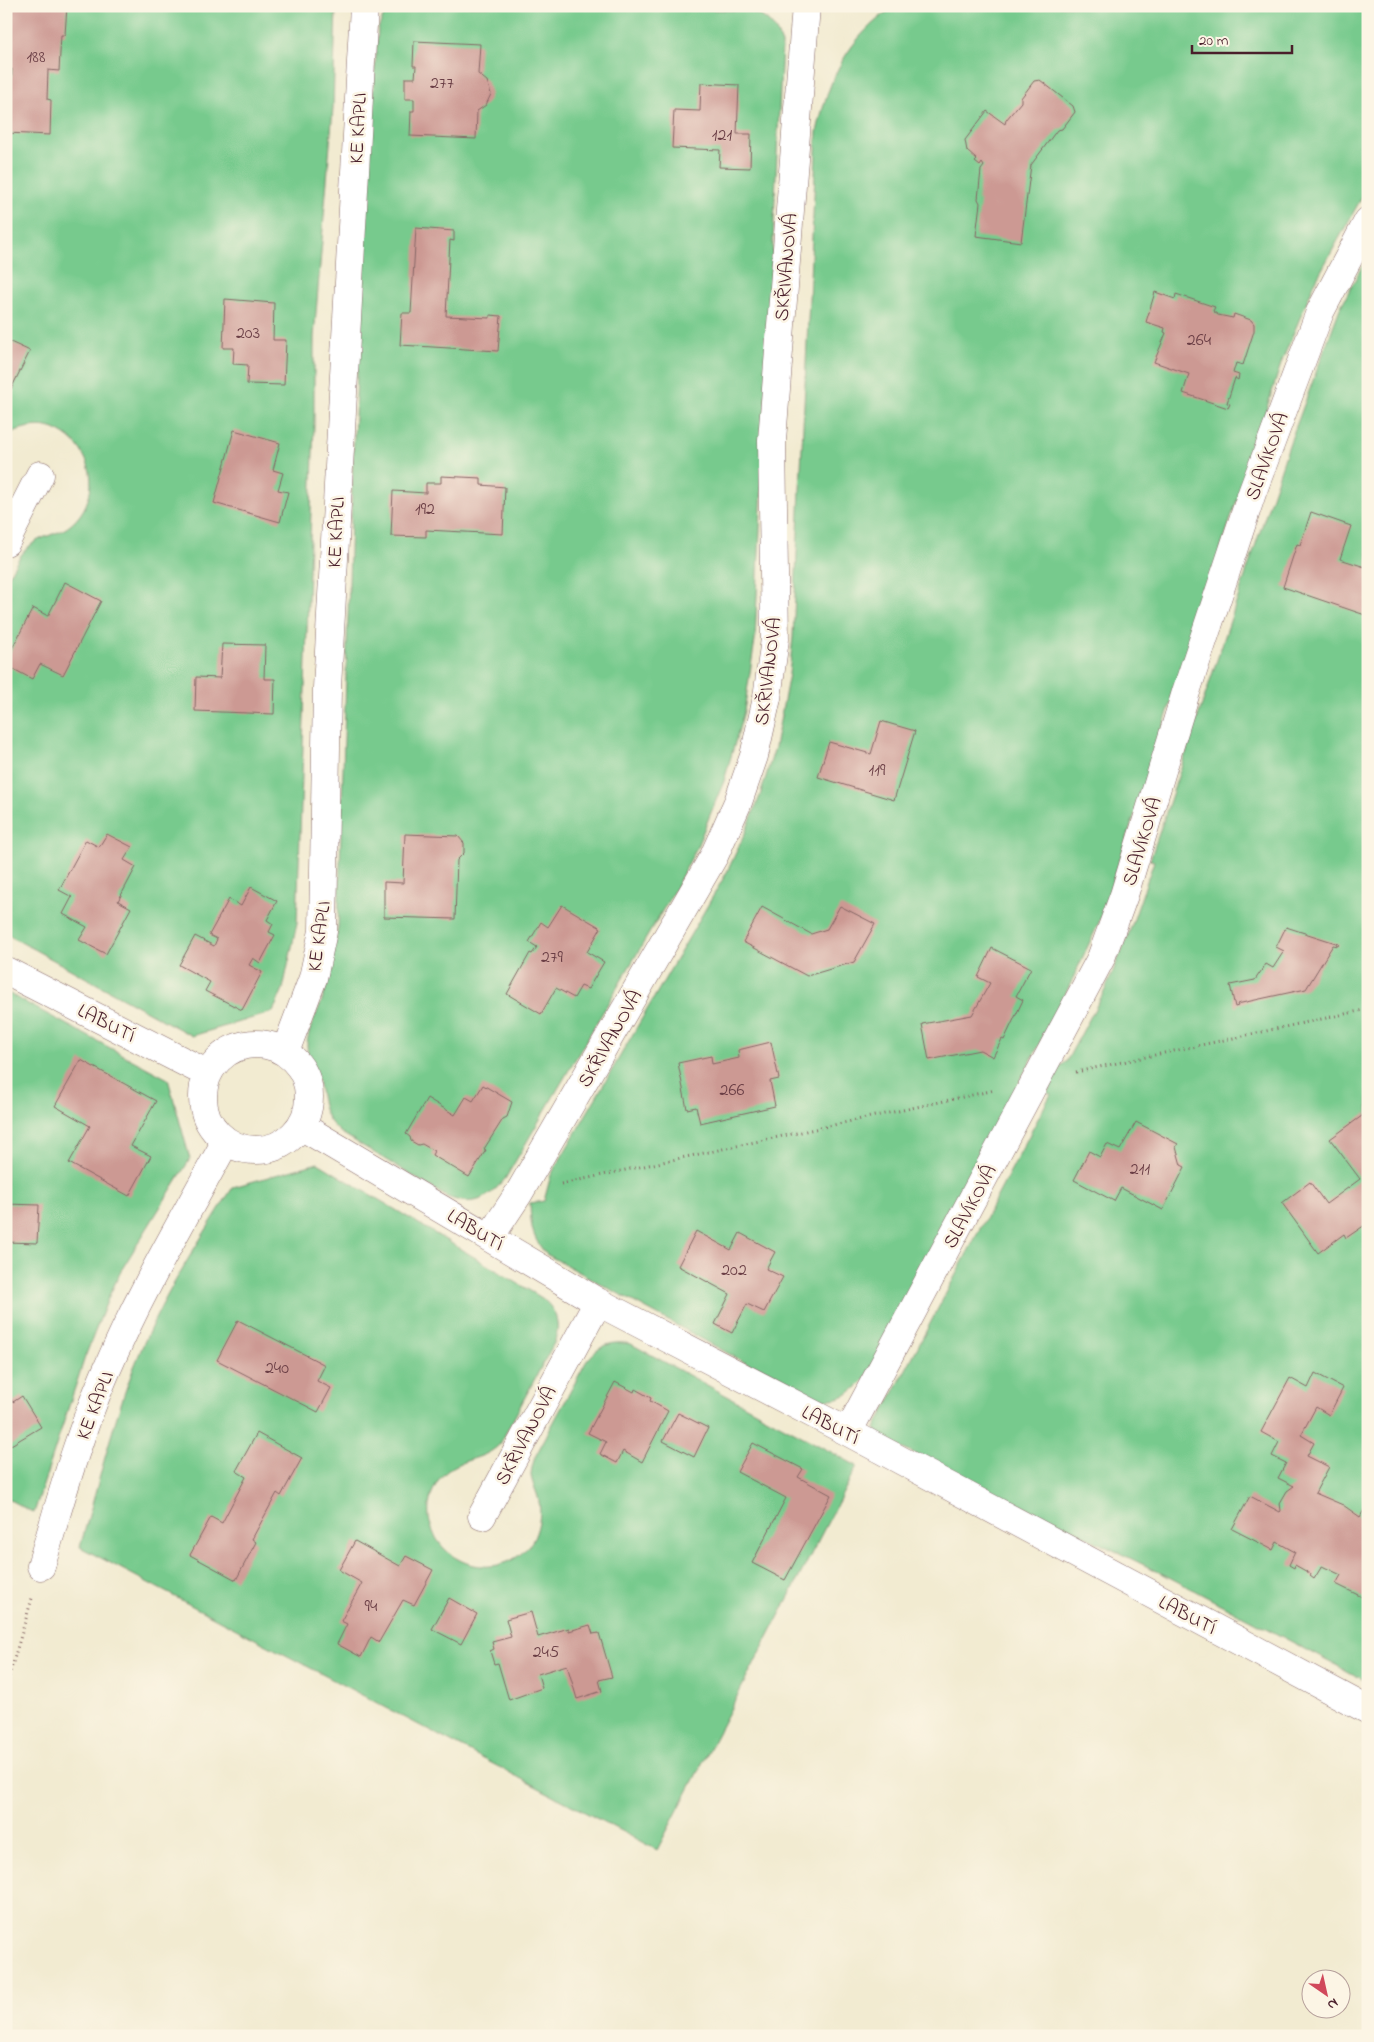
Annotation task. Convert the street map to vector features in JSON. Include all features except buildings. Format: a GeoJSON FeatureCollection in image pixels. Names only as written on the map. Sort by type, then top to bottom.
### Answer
{"type":"FeatureCollection","features":[{"type":"Feature","properties":{"kind":"street","name":"KE KAPLI"},"geometry":{"type":"LineString","coordinates":[[285,1052],[313,978],[323,932],[327,688],[364,6]]}},
{"type":"Feature","properties":{"kind":"street","name":"SKŘIVANOVÁ"},"geometry":{"type":"LineString","coordinates":[[490,1238],[519,1193],[714,856],[738,802],[754,756],[767,698],[775,639],[772,440],[806,6]]}},
{"type":"Feature","properties":{"kind":"street","name":"SLAVÍKOVÁ"},"geometry":{"type":"LineString","coordinates":[[848,1432],[1101,958],[1124,896],[1186,692],[1252,493],[1320,312],[1368,221]]}},
{"type":"Feature","properties":{"kind":"street"},"geometry":{"type":"LineString","coordinates":[[6,542],[40,475]]}},
{"type":"Feature","properties":{"kind":"street","name":"LABUTÍ"},"geometry":{"type":"LineString","coordinates":[[6,971],[208,1074]]}},
{"type":"Feature","properties":{"kind":"street"},"geometry":{"type":"LineString","coordinates":[[251,1044],[269,1045],[285,1052],[298,1064],[306,1078],[309,1094],[307,1111],[301,1126],[289,1138],[275,1147],[258,1150],[241,1149],[226,1141],[215,1132],[207,1118],[203,1096],[208,1074],[218,1059],[233,1049],[251,1044]]}},
{"type":"Feature","properties":{"kind":"street","name":"LABUTÍ"},"geometry":{"type":"LineString","coordinates":[[301,1126],[598,1302],[848,1432],[1368,1710]]}},
{"type":"Feature","properties":{"kind":"street","name":"KE KAPLI"},"geometry":{"type":"LineString","coordinates":[[41,1566],[67,1478],[104,1376],[133,1313],[226,1141]]}},
{"type":"Feature","properties":{"kind":"street","name":"SKŘIVANOVÁ"},"geometry":{"type":"LineString","coordinates":[[482,1516],[598,1302]]}},
{"type":"Feature","properties":{"kind":"path"},"geometry":{"type":"LineString","coordinates":[[519,1193],[1368,1009]]}},
{"type":"Feature","properties":{"kind":"path"},"geometry":{"type":"LineString","coordinates":[[6,1686],[41,1566]]}},
{"type":"Feature","properties":{"kind":"green space"},"geometry":{"type":"Polygon","coordinates":[[[6,6],[336,6],[333,108],[314,337],[314,424],[297,923],[283,989],[273,1012],[192,1036],[6,934],[6,581],[27,548],[39,540],[63,530],[78,517],[88,500],[91,480],[86,460],[81,450],[59,431],[48,427],[36,426],[24,428],[6,435],[6,6]]]}},
{"type":"Feature","properties":{"kind":"green space"},"geometry":{"type":"Polygon","coordinates":[[[393,6],[625,6],[751,11],[770,23],[777,32],[782,44],[755,640],[744,711],[724,781],[696,849],[675,889],[505,1179],[486,1197],[472,1201],[447,1197],[334,1127],[323,1105],[318,1080],[308,1056],[307,1045],[311,1028],[323,998],[332,963],[338,927],[353,458],[367,169],[378,29],[383,17],[393,6]]]}},
{"type":"Feature","properties":{"kind":"green space"},"geometry":{"type":"Polygon","coordinates":[[[895,6],[1368,6],[1368,186],[1315,282],[1282,361],[1101,918],[1068,989],[866,1378],[848,1394],[841,1397],[819,1399],[810,1398],[546,1254],[537,1242],[533,1230],[530,1203],[544,1201],[551,1175],[727,872],[760,796],[775,747],[789,674],[793,637],[817,132],[828,94],[842,61],[864,32],[895,6]]]}},
{"type":"Feature","properties":{"kind":"green space"},"geometry":{"type":"Polygon","coordinates":[[[1368,255],[1368,1682],[1167,1576],[883,1439],[875,1428],[1051,1094],[1047,1093],[1059,1067],[1066,1062],[1105,990],[1128,936],[1154,861],[1150,860],[1289,445],[1340,308],[1368,255]]]}},
{"type":"Feature","properties":{"kind":"green space"},"geometry":{"type":"Polygon","coordinates":[[[6,992],[168,1079],[190,1159],[122,1269],[109,1296],[85,1357],[34,1513],[6,1498],[6,992]]]}},
{"type":"Feature","properties":{"kind":"green space"},"geometry":{"type":"Polygon","coordinates":[[[318,1163],[542,1298],[551,1308],[556,1318],[557,1330],[554,1343],[500,1444],[493,1450],[461,1463],[446,1472],[439,1480],[431,1497],[429,1514],[432,1530],[440,1544],[452,1555],[467,1563],[484,1566],[502,1564],[512,1560],[528,1547],[536,1533],[540,1516],[539,1499],[531,1476],[535,1457],[586,1362],[600,1348],[611,1344],[631,1344],[857,1466],[657,1850],[80,1547],[116,1419],[133,1369],[152,1324],[197,1245],[233,1187],[318,1163]]]}}]}
